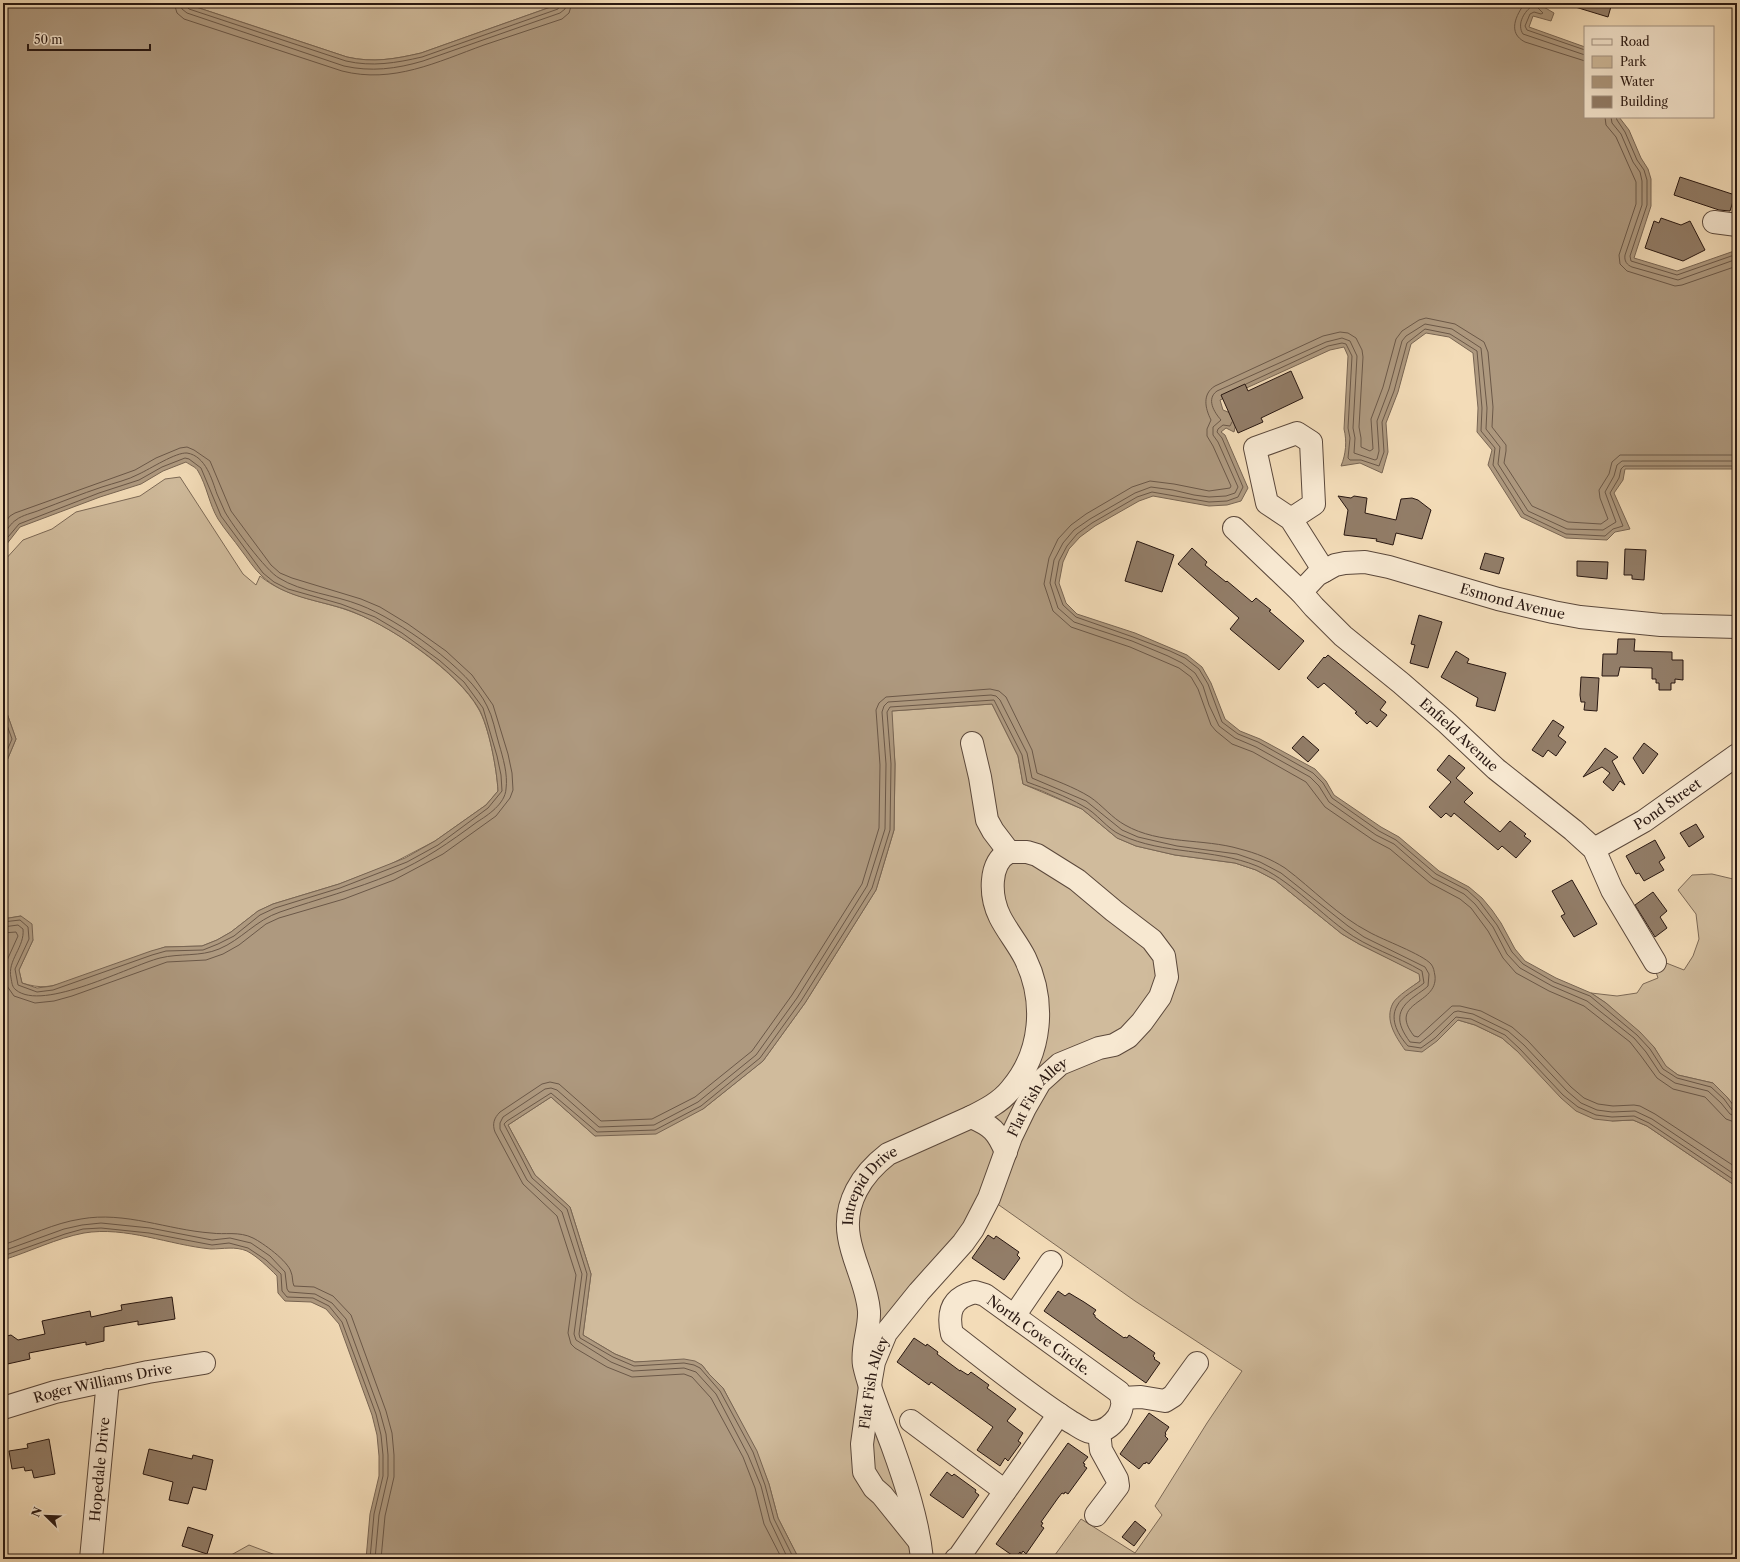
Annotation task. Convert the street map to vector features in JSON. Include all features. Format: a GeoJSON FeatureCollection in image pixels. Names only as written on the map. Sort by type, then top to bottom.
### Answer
{"type":"FeatureCollection","features":[{"type":"Feature","properties":{"kind":"street"},"geometry":{"type":"LineString","coordinates":[[1714,222],[1737,225]]}},
{"type":"Feature","properties":{"kind":"street"},"geometry":{"type":"LineString","coordinates":[[1292,519],[1324,571]]}},
{"type":"Feature","properties":{"kind":"street","name":"Enfield Avenue"},"geometry":{"type":"LineString","coordinates":[[1234,528],[1301,592],[1343,636],[1401,683],[1447,723],[1496,769],[1573,830],[1594,849],[1612,890],[1655,962]]}},
{"type":"Feature","properties":{"kind":"street","name":"Esmond Avenue"},"geometry":{"type":"LineString","coordinates":[[1301,592],[1317,575],[1324,571],[1344,563],[1365,562],[1389,567],[1498,599],[1580,617],[1661,625],[1737,627]]}},
{"type":"Feature","properties":{"kind":"street"},"geometry":{"type":"LineString","coordinates":[[972,743],[980,777],[987,820],[993,831],[1009,852]]}},
{"type":"Feature","properties":{"kind":"street","name":"Pond Street"},"geometry":{"type":"LineString","coordinates":[[1594,849],[1644,821],[1737,755]]}},
{"type":"Feature","properties":{"kind":"street","name":"Intrepid Drive"},"geometry":{"type":"LineString","coordinates":[[921,1550],[909,1497],[871,1389],[864,1363],[864,1346],[869,1311],[849,1237],[850,1204],[856,1190],[866,1175],[888,1154],[987,1109],[1012,1089],[1034,1047],[1037,1029],[1038,997],[1032,974],[1025,958],[999,917],[993,892],[993,878],[997,862],[1002,855],[1009,852]]}},
{"type":"Feature","properties":{"kind":"street","name":"Flat Fish Alley"},"geometry":{"type":"LineString","coordinates":[[921,1550],[882,1495],[874,1488],[864,1472],[862,1444],[874,1362],[886,1334],[919,1292],[963,1243],[973,1229],[989,1198],[1006,1152],[1025,1108],[1040,1082],[1060,1064],[1099,1048],[1114,1045],[1128,1037],[1142,1022],[1160,997],[1166,977],[1164,956],[1152,940],[1077,880],[1037,855],[1027,852],[1009,852]]}},
{"type":"Feature","properties":{"kind":"street"},"geometry":{"type":"LineString","coordinates":[[971,1117],[989,1124],[999,1136],[1006,1152]]}},
{"type":"Feature","properties":{"kind":"street"},"geometry":{"type":"LineString","coordinates":[[1014,1316],[1051,1262]]}},
{"type":"Feature","properties":{"kind":"street","name":"North Cove Circle."},"geometry":{"type":"LineString","coordinates":[[1099,1432],[1088,1432],[1059,1414],[952,1334],[950,1310],[956,1301],[965,1294],[975,1292],[985,1295],[1119,1392],[1122,1398]]}},
{"type":"Feature","properties":{"kind":"street","name":"Roger Williams Drive"},"geometry":{"type":"LineString","coordinates":[[3,1408],[55,1392],[108,1380],[204,1363]]}},
{"type":"Feature","properties":{"kind":"street"},"geometry":{"type":"LineString","coordinates":[[1096,1515],[1118,1486],[1117,1479],[1101,1450],[1099,1432],[1107,1429],[1116,1420],[1123,1409],[1122,1398],[1165,1400],[1173,1396],[1198,1363]]}},
{"type":"Feature","properties":{"kind":"street","name":"Hopedale Drive"},"geometry":{"type":"LineString","coordinates":[[91,1559],[108,1380]]}},
{"type":"Feature","properties":{"kind":"street"},"geometry":{"type":"LineString","coordinates":[[959,1558],[1059,1414]]}},
{"type":"Feature","properties":{"kind":"street"},"geometry":{"type":"LineString","coordinates":[[911,1421],[1005,1491]]}},
{"type":"Feature","properties":{"kind":"green space"},"geometry":{"type":"Polygon","coordinates":[[[184,3],[562,3],[421,53],[393,58],[366,60],[347,57],[184,3]]]}},
{"type":"Feature","properties":{"kind":"green space"},"geometry":{"type":"Polygon","coordinates":[[[180,477],[243,574],[256,585],[260,576],[282,590],[355,613],[370,620],[405,640],[456,680],[469,694],[478,708],[486,726],[492,748],[498,791],[486,805],[435,841],[389,865],[339,884],[273,904],[258,911],[231,932],[217,940],[202,946],[165,947],[68,982],[55,985],[40,987],[22,983],[19,970],[33,940],[21,916],[3,919],[3,770],[16,739],[3,702],[3,562],[23,540],[52,529],[76,512],[140,496],[165,479],[180,477]]]}},
{"type":"Feature","properties":{"kind":"green space"},"geometry":{"type":"Polygon","coordinates":[[[992,704],[1018,756],[1023,784],[1082,809],[1117,838],[1136,846],[1175,855],[1235,863],[1256,870],[1275,880],[1342,934],[1420,974],[1420,981],[1409,989],[1437,1041],[1458,1020],[1475,1025],[1502,1038],[1517,1051],[1612,1121],[1633,1120],[1647,1126],[1737,1187],[1737,1559],[1052,1559],[1081,1519],[1135,1553],[1162,1515],[1155,1506],[1207,1423],[1242,1371],[1135,1301],[989,1198],[874,1362],[922,1559],[799,1559],[778,1518],[769,1484],[756,1451],[723,1388],[702,1365],[659,1361],[635,1362],[615,1354],[583,1335],[591,1274],[570,1207],[535,1175],[508,1125],[551,1097],[595,1136],[703,1109],[763,1061],[805,1003],[876,890],[894,830],[895,764],[891,711],[992,704]]]}},
{"type":"Feature","properties":{"kind":"green space"},"geometry":{"type":"Polygon","coordinates":[[[1712,874],[1737,879],[1737,1110],[1713,1083],[1678,1075],[1665,1066],[1654,1047],[1606,1003],[1591,993],[1617,996],[1637,993],[1643,984],[1658,978],[1651,957],[1684,970],[1693,956],[1699,939],[1696,914],[1678,890],[1692,875],[1712,874]]]}},
{"type":"Feature","properties":{"kind":"green space"},"geometry":{"type":"Polygon","coordinates":[[[249,1545],[286,1559],[224,1559],[249,1545]]]}},
{"type":"Feature","properties":{"kind":"water"},"geometry":{"type":"Polygon","coordinates":[[[3,3],[184,3],[347,57],[375,60],[421,53],[562,3],[1537,3],[1554,13],[1551,21],[1533,16],[1529,27],[1584,47],[1584,118],[1620,118],[1629,130],[1641,158],[1648,169],[1651,179],[1651,206],[1634,258],[1677,271],[1737,250],[1737,469],[1625,469],[1623,480],[1614,493],[1630,529],[1615,532],[1607,540],[1566,538],[1521,517],[1488,465],[1492,450],[1477,432],[1478,408],[1473,353],[1449,337],[1426,333],[1411,344],[1398,392],[1386,423],[1388,452],[1382,473],[1360,463],[1341,466],[1346,448],[1344,429],[1348,356],[1344,347],[1330,350],[1220,400],[1223,410],[1238,416],[1234,432],[1226,428],[1221,432],[1225,435],[1248,488],[1241,501],[1227,505],[1209,506],[1153,496],[1139,501],[1095,526],[1080,537],[1069,549],[1063,562],[1059,583],[1066,603],[1077,614],[1135,633],[1187,655],[1202,667],[1211,683],[1225,719],[1240,731],[1260,739],[1315,769],[1326,781],[1334,795],[1381,827],[1399,837],[1439,871],[1469,887],[1482,898],[1492,910],[1515,949],[1525,961],[1556,978],[1591,993],[1606,1003],[1640,1032],[1654,1047],[1666,1066],[1678,1075],[1713,1083],[1737,1110],[1737,1187],[1647,1126],[1633,1120],[1612,1121],[1594,1119],[1576,1111],[1561,1098],[1517,1051],[1502,1038],[1475,1025],[1458,1020],[1437,1041],[1422,1052],[1405,1050],[1392,1028],[1390,1022],[1391,1009],[1393,1003],[1398,997],[1420,981],[1419,974],[1342,934],[1275,880],[1256,870],[1235,863],[1175,855],[1136,846],[1117,838],[1082,809],[1023,784],[1018,756],[992,704],[892,711],[895,764],[894,830],[876,890],[805,1003],[763,1061],[703,1109],[656,1134],[595,1136],[551,1097],[508,1125],[535,1175],[570,1207],[591,1274],[583,1335],[615,1354],[635,1362],[684,1359],[695,1361],[702,1365],[723,1388],[757,1451],[769,1484],[778,1518],[799,1559],[366,1559],[370,1514],[379,1476],[377,1435],[372,1415],[339,1324],[326,1309],[311,1302],[285,1301],[278,1293],[277,1276],[255,1256],[247,1251],[238,1249],[211,1249],[132,1234],[100,1232],[74,1235],[3,1260],[3,919],[21,916],[32,924],[33,940],[19,970],[22,983],[37,988],[52,986],[165,947],[202,946],[217,940],[231,932],[258,911],[273,904],[339,884],[405,858],[435,841],[486,805],[498,791],[492,749],[483,717],[469,694],[455,679],[420,650],[400,637],[381,625],[345,609],[301,597],[280,589],[262,576],[218,519],[201,477],[194,467],[186,462],[163,471],[141,484],[100,497],[20,527],[6,545],[3,554],[3,3]]]}},
{"type":"Feature","properties":{"kind":"water"},"geometry":{"type":"Polygon","coordinates":[[[3,702],[16,739],[3,770],[3,702]]]}},
{"type":"Feature","properties":{"kind":"building"},"geometry":{"type":"Polygon","coordinates":[[[1573,3],[1612,3],[1608,17],[1572,6],[1573,3]]]}},
{"type":"Feature","properties":{"kind":"building"},"geometry":{"type":"Polygon","coordinates":[[[1680,177],[1735,195],[1730,211],[1719,210],[1674,195],[1680,177]]]}},
{"type":"Feature","properties":{"kind":"building"},"geometry":{"type":"Polygon","coordinates":[[[1661,218],[1681,225],[1690,221],[1705,250],[1683,261],[1645,248],[1654,221],[1659,223],[1661,218]]]}},
{"type":"Feature","properties":{"kind":"building"},"geometry":{"type":"Polygon","coordinates":[[[1291,371],[1303,398],[1261,418],[1263,422],[1238,433],[1221,395],[1245,384],[1248,391],[1291,371]]]}},
{"type":"Feature","properties":{"kind":"building"},"geometry":{"type":"Polygon","coordinates":[[[1338,496],[1367,498],[1365,513],[1396,520],[1401,499],[1412,498],[1418,500],[1431,510],[1422,539],[1396,533],[1393,545],[1376,541],[1377,539],[1344,535],[1348,510],[1338,496]]]}},
{"type":"Feature","properties":{"kind":"building"},"geometry":{"type":"Polygon","coordinates":[[[1137,541],[1174,555],[1162,592],[1125,581],[1137,541]]]}},
{"type":"Feature","properties":{"kind":"building"},"geometry":{"type":"Polygon","coordinates":[[[1192,548],[1207,562],[1205,565],[1252,602],[1256,598],[1304,641],[1279,670],[1230,629],[1239,618],[1178,564],[1192,548]]]}},
{"type":"Feature","properties":{"kind":"building"},"geometry":{"type":"Polygon","coordinates":[[[1625,549],[1646,550],[1644,580],[1632,579],[1632,575],[1624,575],[1625,549]]]}},
{"type":"Feature","properties":{"kind":"building"},"geometry":{"type":"Polygon","coordinates":[[[1485,553],[1504,558],[1499,574],[1480,569],[1485,553]]]}},
{"type":"Feature","properties":{"kind":"building"},"geometry":{"type":"Polygon","coordinates":[[[1577,561],[1608,562],[1607,579],[1577,576],[1577,561]]]}},
{"type":"Feature","properties":{"kind":"building"},"geometry":{"type":"Polygon","coordinates":[[[1419,615],[1442,622],[1428,668],[1410,663],[1415,645],[1411,644],[1419,615]]]}},
{"type":"Feature","properties":{"kind":"building"},"geometry":{"type":"Polygon","coordinates":[[[1618,639],[1635,639],[1634,651],[1672,652],[1672,660],[1683,660],[1683,680],[1675,679],[1675,683],[1671,683],[1671,690],[1659,690],[1659,683],[1656,683],[1656,679],[1652,679],[1652,668],[1620,667],[1618,676],[1602,676],[1603,654],[1617,654],[1618,639]]]}},
{"type":"Feature","properties":{"kind":"building"},"geometry":{"type":"Polygon","coordinates":[[[1456,651],[1469,659],[1467,663],[1506,673],[1495,711],[1476,706],[1478,698],[1441,677],[1456,651]]]}},
{"type":"Feature","properties":{"kind":"building"},"geometry":{"type":"Polygon","coordinates":[[[1328,655],[1386,702],[1380,710],[1387,715],[1377,727],[1370,721],[1367,724],[1355,713],[1357,712],[1324,683],[1318,688],[1307,678],[1324,657],[1325,658],[1328,655]]]}},
{"type":"Feature","properties":{"kind":"building"},"geometry":{"type":"Polygon","coordinates":[[[1581,677],[1599,678],[1597,711],[1584,710],[1585,702],[1581,702],[1580,695],[1581,677]]]}},
{"type":"Feature","properties":{"kind":"building"},"geometry":{"type":"Polygon","coordinates":[[[1553,720],[1564,727],[1558,736],[1566,742],[1556,756],[1548,750],[1543,757],[1532,750],[1553,720]]]}},
{"type":"Feature","properties":{"kind":"building"},"geometry":{"type":"Polygon","coordinates":[[[1303,736],[1319,750],[1308,762],[1292,748],[1303,736]]]}},
{"type":"Feature","properties":{"kind":"building"},"geometry":{"type":"Polygon","coordinates":[[[1644,743],[1658,754],[1643,774],[1633,758],[1644,743]]]}},
{"type":"Feature","properties":{"kind":"building"},"geometry":{"type":"Polygon","coordinates":[[[1605,748],[1618,757],[1612,761],[1625,785],[1620,781],[1613,791],[1603,782],[1610,773],[1602,767],[1583,777],[1605,748]]]}},
{"type":"Feature","properties":{"kind":"building"},"geometry":{"type":"Polygon","coordinates":[[[1449,755],[1465,768],[1456,778],[1473,793],[1464,802],[1500,832],[1510,821],[1526,834],[1524,836],[1531,841],[1516,858],[1502,846],[1498,850],[1454,813],[1451,817],[1446,813],[1441,818],[1429,807],[1451,782],[1437,770],[1449,755]]]}},
{"type":"Feature","properties":{"kind":"building"},"geometry":{"type":"Polygon","coordinates":[[[1696,824],[1704,837],[1689,847],[1680,833],[1696,824]]]}},
{"type":"Feature","properties":{"kind":"building"},"geometry":{"type":"Polygon","coordinates":[[[1655,840],[1665,858],[1659,862],[1664,870],[1644,881],[1639,873],[1636,874],[1626,856],[1655,840]]]}},
{"type":"Feature","properties":{"kind":"building"},"geometry":{"type":"Polygon","coordinates":[[[1572,880],[1597,924],[1574,937],[1561,916],[1565,914],[1552,891],[1572,880]]]}},
{"type":"Feature","properties":{"kind":"building"},"geometry":{"type":"Polygon","coordinates":[[[1653,892],[1667,911],[1660,917],[1667,928],[1655,937],[1635,905],[1653,892]]]}},
{"type":"Feature","properties":{"kind":"building"},"geometry":{"type":"Polygon","coordinates":[[[988,1235],[994,1239],[996,1236],[1019,1252],[1017,1255],[1020,1258],[1004,1280],[972,1258],[988,1235]]]}},
{"type":"Feature","properties":{"kind":"building"},"geometry":{"type":"Polygon","coordinates":[[[1058,1291],[1065,1296],[1069,1293],[1084,1302],[1096,1310],[1093,1314],[1100,1321],[1124,1338],[1127,1338],[1129,1335],[1155,1353],[1153,1356],[1155,1358],[1154,1359],[1160,1363],[1146,1383],[1044,1311],[1058,1291]]]}},
{"type":"Feature","properties":{"kind":"building"},"geometry":{"type":"Polygon","coordinates":[[[172,1297],[175,1319],[138,1325],[138,1321],[104,1327],[104,1341],[86,1345],[86,1342],[29,1353],[30,1359],[3,1365],[3,1337],[11,1335],[18,1340],[45,1334],[42,1321],[90,1311],[91,1317],[122,1310],[121,1305],[172,1297]]]}},
{"type":"Feature","properties":{"kind":"building"},"geometry":{"type":"Polygon","coordinates":[[[914,1338],[926,1346],[927,1344],[938,1352],[937,1354],[960,1371],[968,1375],[971,1372],[989,1385],[987,1388],[1016,1409],[1007,1421],[1023,1433],[1018,1441],[1021,1443],[1008,1461],[1005,1458],[1000,1466],[977,1450],[993,1427],[931,1382],[929,1385],[897,1362],[914,1338]]]}},
{"type":"Feature","properties":{"kind":"building"},"geometry":{"type":"Polygon","coordinates":[[[1149,1413],[1169,1427],[1165,1433],[1165,1436],[1168,1439],[1149,1464],[1146,1462],[1145,1464],[1144,1463],[1139,1469],[1120,1454],[1149,1413]]]}},
{"type":"Feature","properties":{"kind":"building"},"geometry":{"type":"Polygon","coordinates":[[[49,1439],[55,1474],[34,1478],[32,1470],[25,1471],[24,1467],[12,1469],[9,1451],[28,1448],[27,1444],[49,1439]]]}},
{"type":"Feature","properties":{"kind":"building"},"geometry":{"type":"Polygon","coordinates":[[[1068,1443],[1088,1457],[1083,1463],[1087,1468],[1068,1494],[1065,1492],[1064,1494],[1062,1493],[1058,1498],[1041,1522],[1043,1523],[1041,1526],[1044,1528],[1026,1554],[1023,1551],[1021,1554],[1020,1552],[1016,1558],[996,1544],[1068,1443]]]}},
{"type":"Feature","properties":{"kind":"building"},"geometry":{"type":"Polygon","coordinates":[[[149,1449],[192,1459],[193,1455],[213,1460],[206,1490],[193,1487],[188,1504],[169,1500],[173,1482],[143,1474],[149,1449]]]}},
{"type":"Feature","properties":{"kind":"building"},"geometry":{"type":"Polygon","coordinates":[[[947,1472],[952,1476],[954,1474],[976,1490],[975,1492],[979,1495],[963,1518],[930,1495],[947,1472]]]}},
{"type":"Feature","properties":{"kind":"building"},"geometry":{"type":"Polygon","coordinates":[[[1135,1521],[1146,1530],[1134,1546],[1122,1537],[1135,1521]]]}},
{"type":"Feature","properties":{"kind":"building"},"geometry":{"type":"Polygon","coordinates":[[[188,1527],[213,1535],[207,1554],[182,1546],[188,1527]]]}}]}
